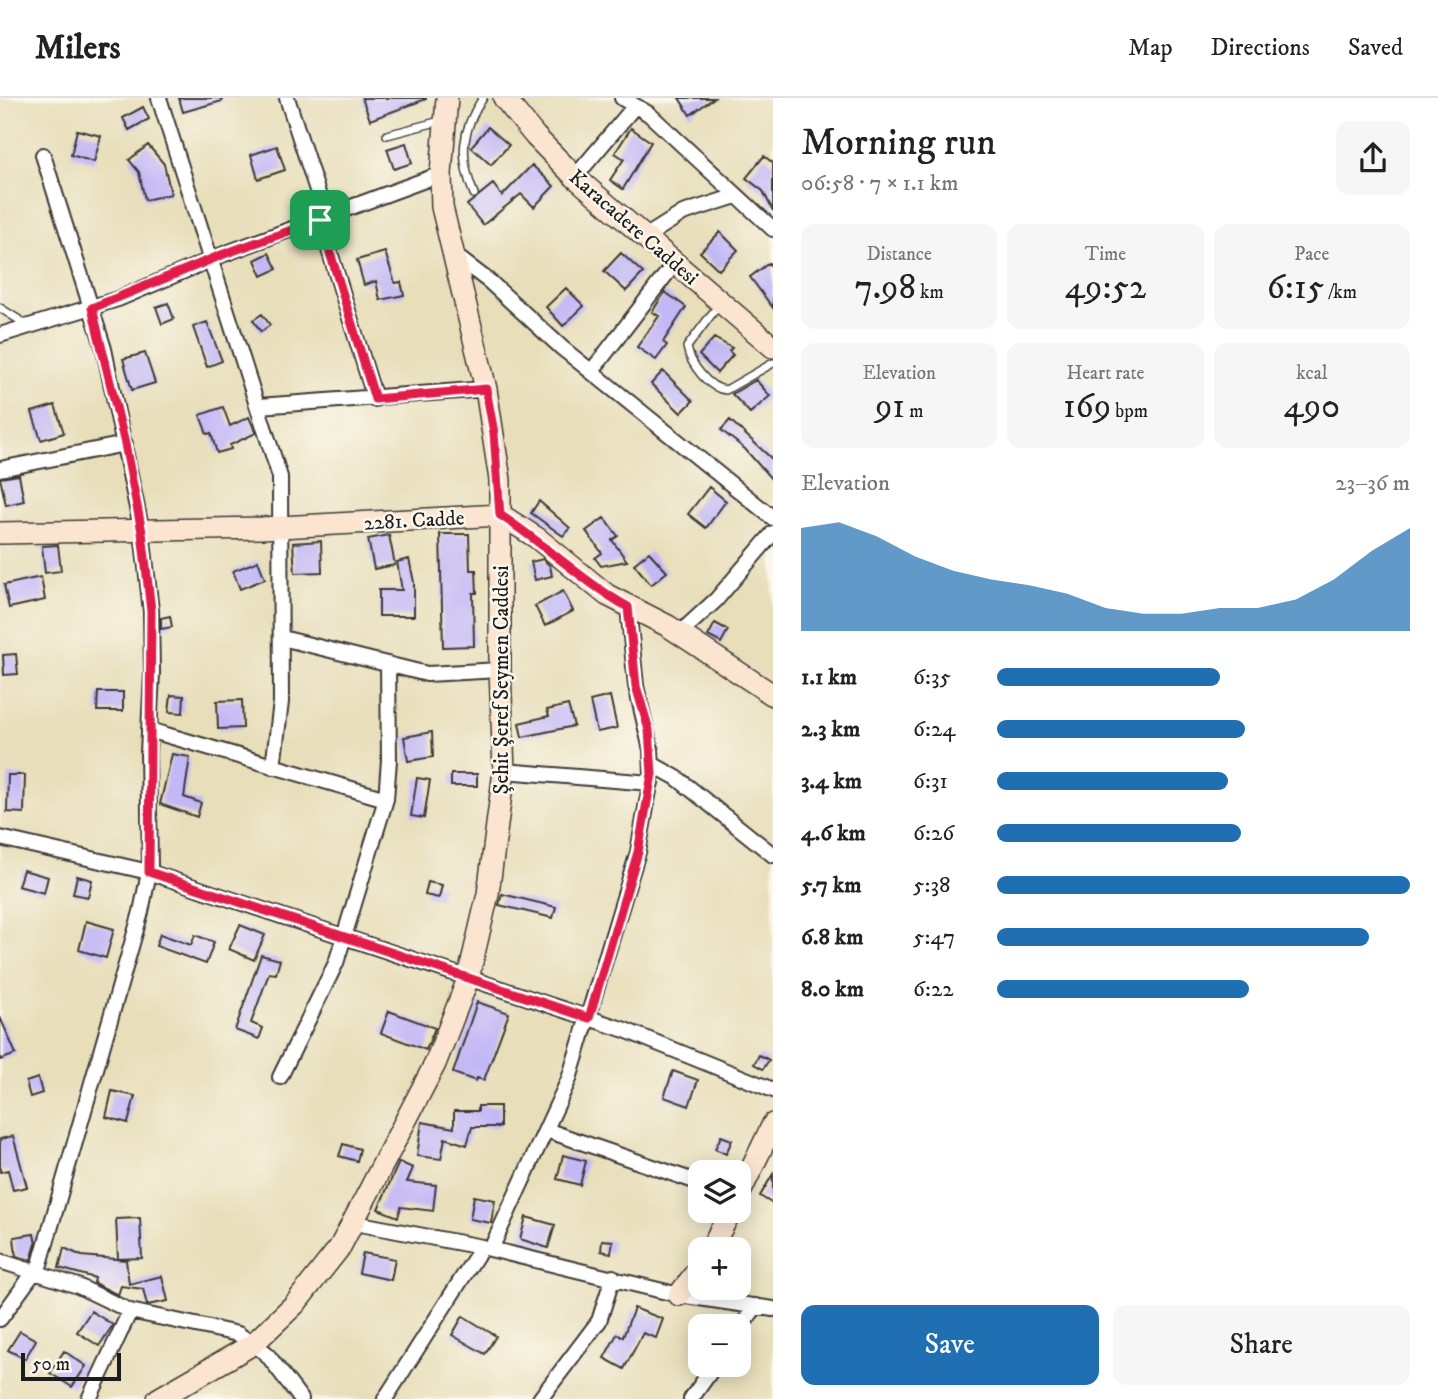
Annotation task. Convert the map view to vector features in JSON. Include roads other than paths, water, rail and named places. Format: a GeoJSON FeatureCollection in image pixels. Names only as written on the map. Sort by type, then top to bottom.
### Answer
{"type":"FeatureCollection","features":[{"type":"Feature","properties":{"kind":"street"},"geometry":{"type":"LineString","coordinates":[[159,98],[280,477],[283,527],[280,722],[273,767]]}},
{"type":"Feature","properties":{"kind":"street"},"geometry":{"type":"LineString","coordinates":[[287,98],[375,399]]}},
{"type":"Feature","properties":{"kind":"street","name":"Şehit Şeref Seymen Caddesi"},"geometry":{"type":"LineString","coordinates":[[158,1399],[253,1344],[318,1276],[355,1223],[414,1108],[468,979],[496,852],[504,771],[500,670],[500,515],[496,445],[486,389],[442,207],[441,174],[447,98]]}},
{"type":"Feature","properties":{"kind":"street","name":"Karacadere Caddesi"},"geometry":{"type":"LineString","coordinates":[[505,98],[535,136],[575,177],[773,346]]}},
{"type":"Feature","properties":{"kind":"street"},"geometry":{"type":"LineString","coordinates":[[575,177],[628,103],[649,114],[773,229]]}},
{"type":"Feature","properties":{"kind":"street"},"geometry":{"type":"LineString","coordinates":[[0,1319],[40,1264],[141,912],[149,872],[152,634],[142,532],[125,444],[92,308],[43,155]]}},
{"type":"Feature","properties":{"kind":"street"},"geometry":{"type":"LineString","coordinates":[[0,335],[92,308],[210,260],[441,174]]}},
{"type":"Feature","properties":{"kind":"street"},"geometry":{"type":"LineString","coordinates":[[645,237],[683,213],[736,196]]}},
{"type":"Feature","properties":{"kind":"street"},"geometry":{"type":"LineString","coordinates":[[452,253],[490,282],[591,372],[773,518]]}},
{"type":"Feature","properties":{"kind":"street"},"geometry":{"type":"LineString","coordinates":[[591,372],[674,264]]}},
{"type":"Feature","properties":{"kind":"street"},"geometry":{"type":"LineString","coordinates":[[259,405],[375,399],[486,389]]}},
{"type":"Feature","properties":{"kind":"street"},"geometry":{"type":"LineString","coordinates":[[0,469],[125,444]]}},
{"type":"Feature","properties":{"kind":"street"},"geometry":{"type":"LineString","coordinates":[[500,515],[537,538],[607,595],[680,633],[773,695]]}},
{"type":"Feature","properties":{"kind":"street","name":"2281. Cadde"},"geometry":{"type":"LineString","coordinates":[[0,533],[283,527],[500,515]]}},
{"type":"Feature","properties":{"kind":"street"},"geometry":{"type":"LineString","coordinates":[[680,633],[716,600],[773,533]]}},
{"type":"Feature","properties":{"kind":"street"},"geometry":{"type":"LineString","coordinates":[[385,1399],[486,1248],[569,1079],[589,1018],[638,852],[651,783],[649,730],[636,686],[628,607]]}},
{"type":"Feature","properties":{"kind":"street"},"geometry":{"type":"LineString","coordinates":[[282,638],[428,674],[500,670]]}},
{"type":"Feature","properties":{"kind":"street"},"geometry":{"type":"LineString","coordinates":[[281,1077],[316,1009],[345,938],[386,799],[389,760],[388,664]]}},
{"type":"Feature","properties":{"kind":"street"},"geometry":{"type":"LineString","coordinates":[[149,730],[386,799]]}},
{"type":"Feature","properties":{"kind":"street"},"geometry":{"type":"LineString","coordinates":[[652,764],[677,778],[773,855]]}},
{"type":"Feature","properties":{"kind":"street"},"geometry":{"type":"LineString","coordinates":[[504,771],[651,783]]}},
{"type":"Feature","properties":{"kind":"street"},"geometry":{"type":"LineString","coordinates":[[0,838],[149,872],[589,1018],[773,1090]]}},
{"type":"Feature","properties":{"kind":"street"},"geometry":{"type":"LineString","coordinates":[[751,1170],[773,1124]]}},
{"type":"Feature","properties":{"kind":"street"},"geometry":{"type":"LineString","coordinates":[[546,1130],[688,1179]]}},
{"type":"Feature","properties":{"kind":"street"},"geometry":{"type":"LineString","coordinates":[[355,1223],[486,1248],[679,1295],[773,1309]]}},
{"type":"Feature","properties":{"kind":"street"},"geometry":{"type":"LineString","coordinates":[[0,1261],[78,1286],[130,1311],[237,1334],[266,1353],[301,1399]]}},
{"type":"Feature","properties":{"kind":"street"},"geometry":{"type":"LineString","coordinates":[[540,1399],[599,1321],[613,1278]]}},
{"type":"Feature","properties":{"kind":"street"},"geometry":{"type":"LineString","coordinates":[[679,1295],[688,1283]]}},
{"type":"Feature","properties":{"kind":"street"},"geometry":{"type":"LineString","coordinates":[[750,1314],[756,1306]]}},
{"type":"Feature","properties":{"kind":"street"},"geometry":{"type":"LineString","coordinates":[[89,1399],[130,1311]]}},
{"type":"Feature","properties":{"kind":"street"},"geometry":{"type":"LineString","coordinates":[[691,1399],[707,1377]]}},
{"type":"Feature","properties":{"kind":"lane"},"geometry":{"type":"LineString","coordinates":[[474,194],[463,165],[463,147],[470,121],[483,98]]}},
{"type":"Feature","properties":{"kind":"lane"},"geometry":{"type":"LineString","coordinates":[[387,135],[444,120]]}},
{"type":"Feature","properties":{"kind":"lane"},"geometry":{"type":"LineString","coordinates":[[720,302],[688,341],[688,355],[711,384],[722,390],[773,363]]}},
{"type":"Feature","properties":{"kind":"lane"},"geometry":{"type":"LineString","coordinates":[[0,308],[30,327]]}}]}
